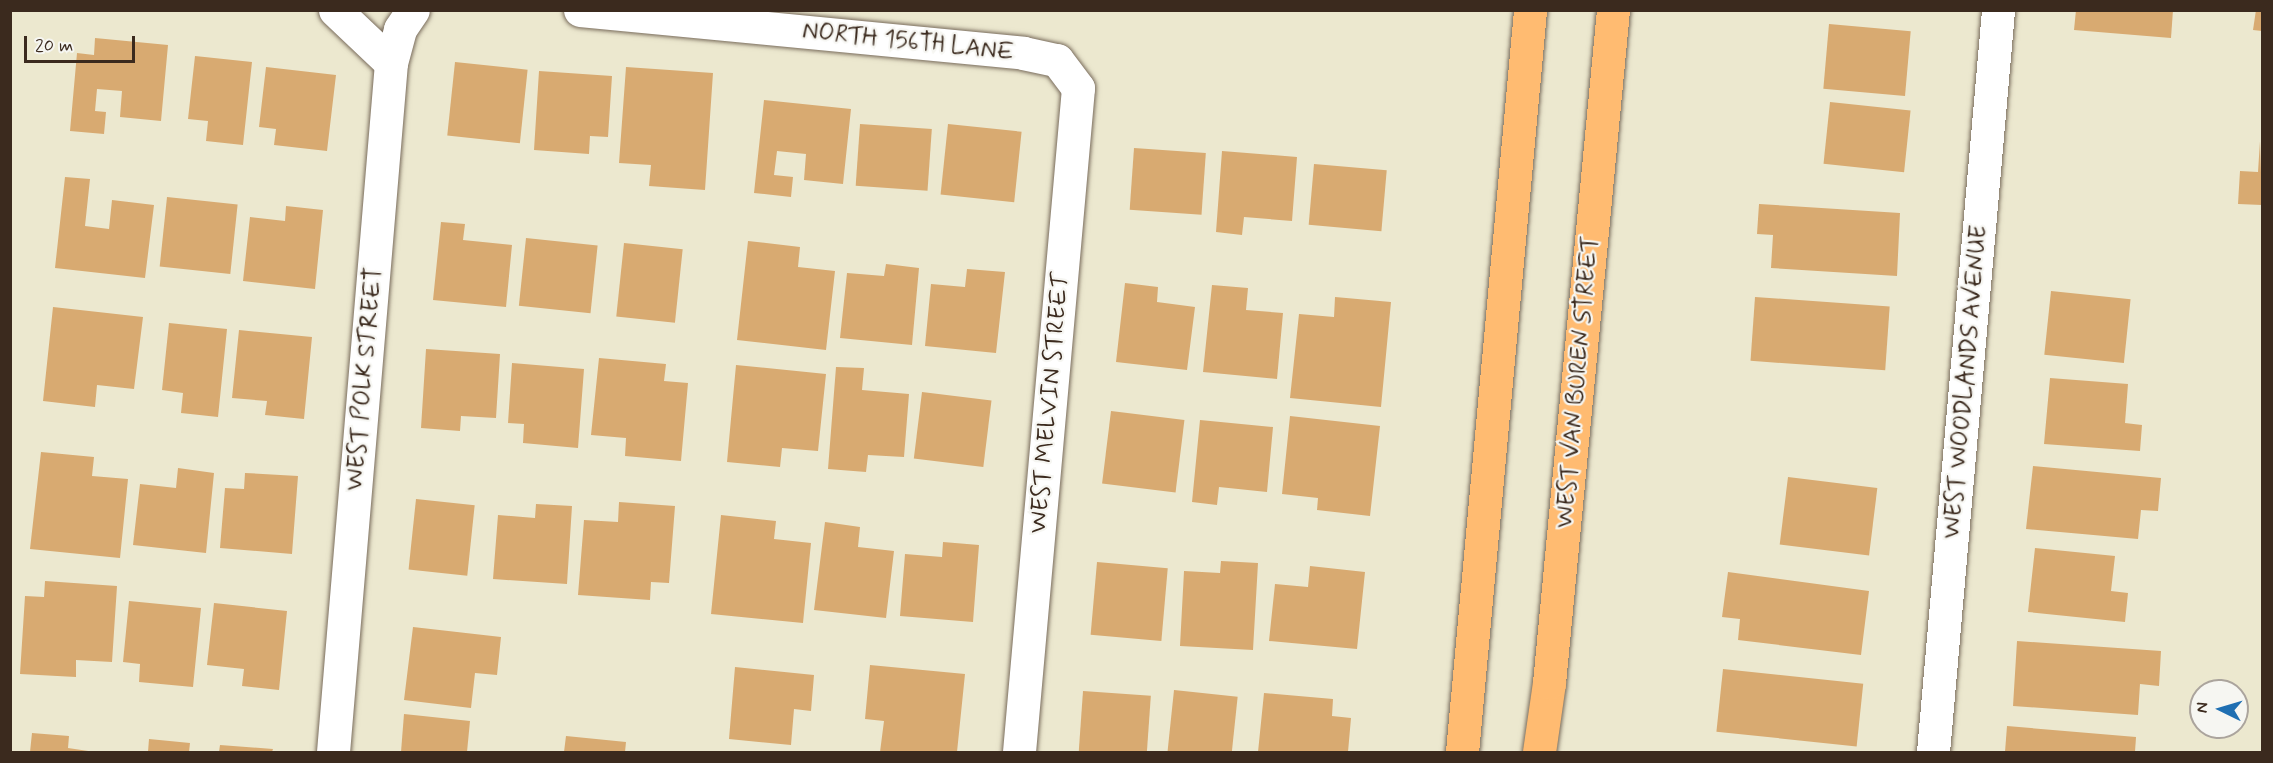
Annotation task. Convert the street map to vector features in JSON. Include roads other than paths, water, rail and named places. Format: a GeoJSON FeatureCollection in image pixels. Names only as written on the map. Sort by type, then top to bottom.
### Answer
{"type":"FeatureCollection","features":[{"type":"Feature","properties":{"kind":"main road"},"geometry":{"type":"LineString","coordinates":[[1462,753],[1530,10]]}},
{"type":"Feature","properties":{"kind":"main road","name":"WEST VAN BUREN STREET"},"geometry":{"type":"LineString","coordinates":[[1539,753],[1550,672],[1613,10]]}},
{"type":"Feature","properties":{"kind":"street"},"geometry":{"type":"LineString","coordinates":[[335,10],[391,63]]}},
{"type":"Feature","properties":{"kind":"street","name":"WEST POLK STREET"},"geometry":{"type":"LineString","coordinates":[[333,753],[391,63],[400,29],[413,10]]}},
{"type":"Feature","properties":{"kind":"street","name":"NORTH 156TH LANE"},"geometry":{"type":"LineString","coordinates":[[580,10],[1023,52],[1057,60]]}},
{"type":"Feature","properties":{"kind":"street","name":"WEST WOODLANDS AVENUE"},"geometry":{"type":"LineString","coordinates":[[1934,753],[1998,10]]}},
{"type":"Feature","properties":{"kind":"street","name":"WEST MELVIN STREET"},"geometry":{"type":"LineString","coordinates":[[1020,753],[1078,88],[1057,60]]}}]}
